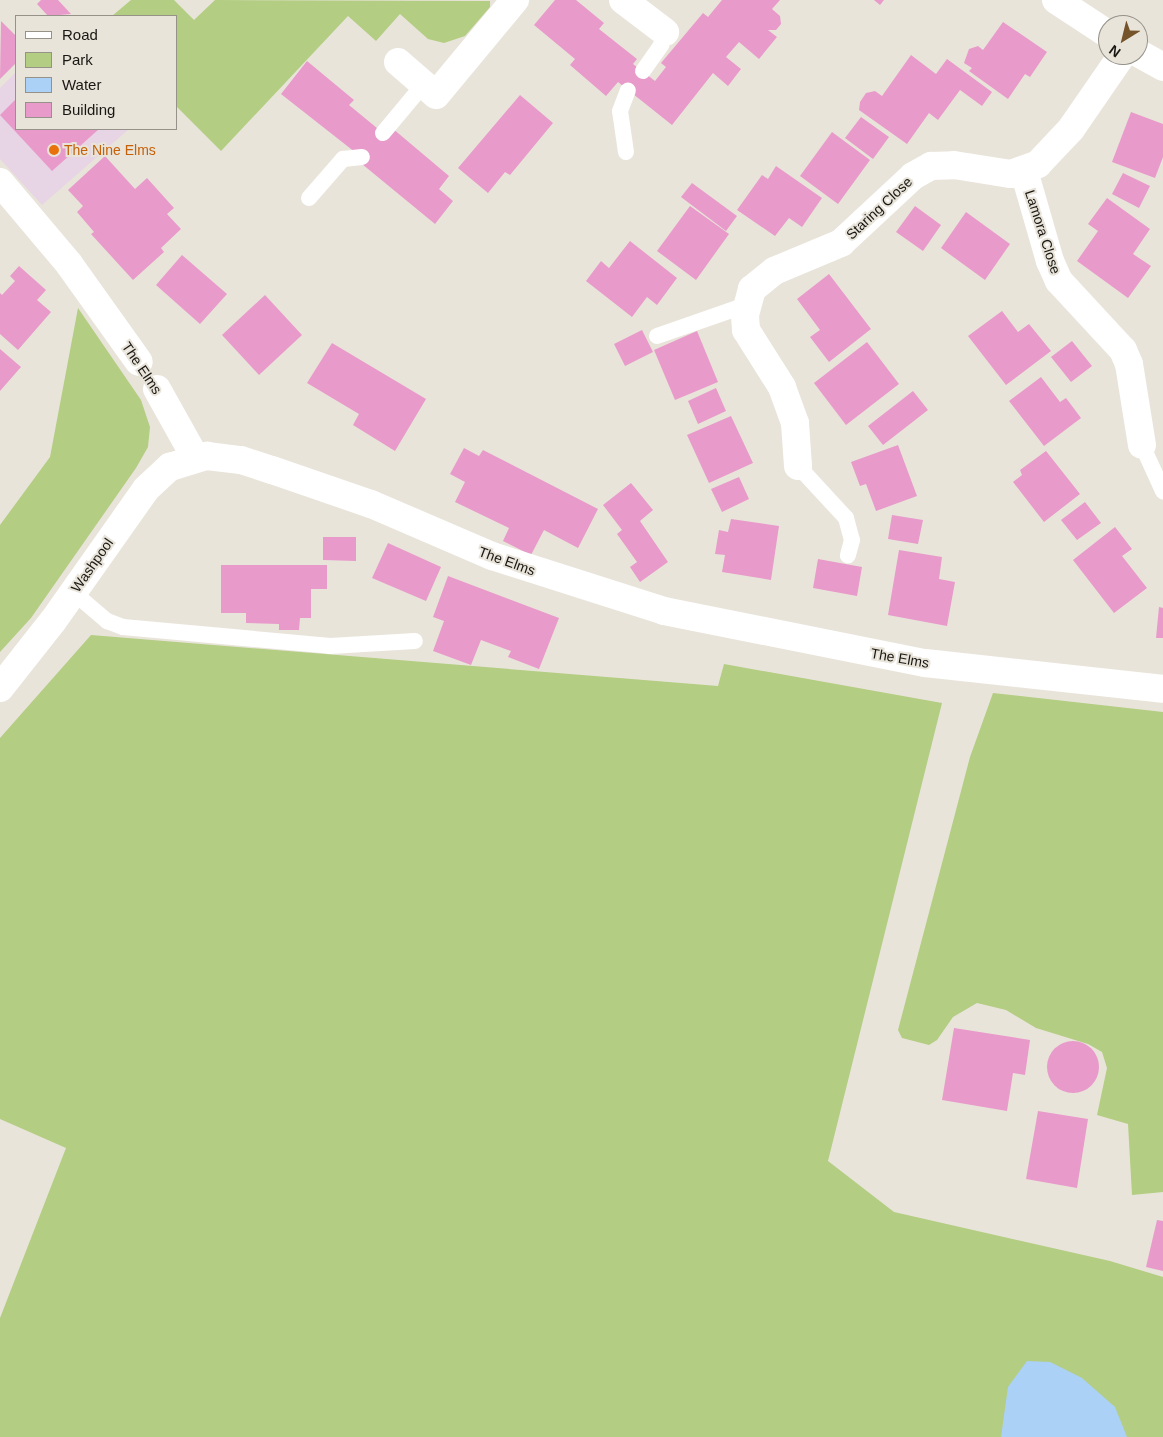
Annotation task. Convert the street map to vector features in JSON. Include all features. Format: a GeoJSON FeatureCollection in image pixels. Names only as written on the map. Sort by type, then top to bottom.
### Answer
{"type":"FeatureCollection","features":[{"type":"Feature","properties":{"kind":"street"},"geometry":{"type":"LineString","coordinates":[[398,62],[436,95],[515,0]]}},
{"type":"Feature","properties":{"kind":"street"},"geometry":{"type":"LineString","coordinates":[[1056,0],[1098,27]]}},
{"type":"Feature","properties":{"kind":"street"},"geometry":{"type":"LineString","coordinates":[[633,3],[665,32]]}},
{"type":"Feature","properties":{"kind":"street"},"geometry":{"type":"LineString","coordinates":[[1148,59],[1163,67]]}},
{"type":"Feature","properties":{"kind":"street"},"geometry":{"type":"LineString","coordinates":[[1024,171],[1038,164],[1070,128],[1115,65]]}},
{"type":"Feature","properties":{"kind":"street","name":"Staring Close"},"geometry":{"type":"LineString","coordinates":[[798,466],[795,423],[782,387],[746,330],[746,305],[752,289],[774,271],[841,243],[913,176],[931,166],[954,165],[1011,174],[1024,171]]}},
{"type":"Feature","properties":{"kind":"street","name":"Lamora Close"},"geometry":{"type":"LineString","coordinates":[[1024,171],[1050,261],[1059,281],[1123,350],[1129,364],[1142,446]]}},
{"type":"Feature","properties":{"kind":"street","name":"The Elms"},"geometry":{"type":"LineString","coordinates":[[3,194],[69,264],[139,362]]}},
{"type":"Feature","properties":{"kind":"street","name":"The Elms"},"geometry":{"type":"LineString","coordinates":[[157,389],[195,457],[221,456],[272,470],[371,504],[492,556],[664,611],[925,663],[1163,689]]}},
{"type":"Feature","properties":{"kind":"street","name":"Washpool"},"geometry":{"type":"LineString","coordinates":[[0,688],[73,592],[146,489],[170,466],[195,457]]}},
{"type":"Feature","properties":{"kind":"lane"},"geometry":{"type":"LineString","coordinates":[[643,71],[661,45],[665,32]]}},
{"type":"Feature","properties":{"kind":"lane"},"geometry":{"type":"LineString","coordinates":[[383,133],[423,85]]}},
{"type":"Feature","properties":{"kind":"lane"},"geometry":{"type":"LineString","coordinates":[[626,152],[620,111],[628,90]]}},
{"type":"Feature","properties":{"kind":"lane"},"geometry":{"type":"LineString","coordinates":[[309,198],[343,159],[362,157]]}},
{"type":"Feature","properties":{"kind":"lane"},"geometry":{"type":"LineString","coordinates":[[657,336],[746,305]]}},
{"type":"Feature","properties":{"kind":"lane","name":"The Elms"},"geometry":{"type":"LineString","coordinates":[[139,362],[157,389]]}},
{"type":"Feature","properties":{"kind":"lane"},"geometry":{"type":"LineString","coordinates":[[1142,446],[1163,491]]}},
{"type":"Feature","properties":{"kind":"lane"},"geometry":{"type":"LineString","coordinates":[[798,466],[846,518],[852,540],[848,554]]}},
{"type":"Feature","properties":{"kind":"lane"},"geometry":{"type":"LineString","coordinates":[[73,592],[107,620],[123,627],[330,646],[415,641]]}},
{"type":"Feature","properties":{"kind":"shaded area"},"geometry":{"type":"Polygon","coordinates":[[[15,73],[15,130],[128,130],[42,205],[0,159],[0,88],[15,73]]]}},
{"type":"Feature","properties":{"kind":"green space"},"geometry":{"type":"Polygon","coordinates":[[[131,0],[174,0],[194,20],[215,0],[490,1],[490,7],[465,36],[444,43],[428,39],[400,14],[376,41],[348,16],[221,151],[178,108],[178,15],[113,15],[131,0]]]}},
{"type":"Feature","properties":{"kind":"green space"},"geometry":{"type":"Polygon","coordinates":[[[78,308],[141,400],[150,427],[148,447],[136,468],[31,618],[0,652],[0,525],[50,457],[78,308]]]}},
{"type":"Feature","properties":{"kind":"green space"},"geometry":{"type":"Polygon","coordinates":[[[91,635],[718,686],[724,664],[942,703],[828,1161],[894,1212],[1110,1261],[1163,1277],[1163,1437],[0,1437],[0,1318],[66,1148],[0,1119],[0,738],[91,635]]]}},
{"type":"Feature","properties":{"kind":"green space"},"geometry":{"type":"Polygon","coordinates":[[[993,693],[1163,712],[1163,1192],[1132,1195],[1128,1124],[1097,1115],[1107,1068],[1102,1052],[1088,1044],[1036,1028],[1006,1010],[977,1003],[953,1017],[937,1040],[929,1045],[902,1038],[898,1030],[970,757],[993,693]]]}},
{"type":"Feature","properties":{"kind":"water"},"geometry":{"type":"Polygon","coordinates":[[[1027,1361],[1050,1362],[1082,1378],[1115,1407],[1127,1437],[1001,1437],[1008,1387],[1027,1361]]]}},
{"type":"Feature","properties":{"kind":"building"},"geometry":{"type":"Polygon","coordinates":[[[41,0],[58,0],[71,14],[47,15],[37,4],[41,0]]]}},
{"type":"Feature","properties":{"kind":"building"},"geometry":{"type":"Polygon","coordinates":[[[555,0],[576,0],[604,23],[599,29],[637,59],[633,64],[655,81],[666,67],[661,63],[703,13],[708,17],[722,0],[780,0],[772,9],[780,16],[781,24],[776,30],[768,30],[777,37],[759,59],[739,42],[726,57],[741,69],[728,86],[713,73],[672,125],[618,82],[606,96],[570,65],[575,59],[534,25],[555,0]]]}},
{"type":"Feature","properties":{"kind":"building"},"geometry":{"type":"Polygon","coordinates":[[[874,0],[884,0],[880,5],[874,0]]]}},
{"type":"Feature","properties":{"kind":"building"},"geometry":{"type":"Polygon","coordinates":[[[1,21],[15,35],[15,64],[0,79],[1,21]]]}},
{"type":"Feature","properties":{"kind":"building"},"geometry":{"type":"Polygon","coordinates":[[[1003,22],[1047,52],[1030,77],[1025,74],[1008,99],[969,71],[972,68],[964,63],[969,49],[978,46],[983,50],[1003,22]]]}},
{"type":"Feature","properties":{"kind":"building"},"geometry":{"type":"Polygon","coordinates":[[[911,55],[936,74],[947,59],[992,92],[982,106],[960,90],[938,120],[929,113],[907,144],[859,110],[860,102],[866,93],[875,91],[882,96],[911,55]]]}},
{"type":"Feature","properties":{"kind":"building"},"geometry":{"type":"Polygon","coordinates":[[[307,61],[354,100],[349,105],[383,133],[392,128],[449,176],[439,189],[453,201],[435,224],[362,164],[365,160],[281,94],[307,61]]]}},
{"type":"Feature","properties":{"kind":"building"},"geometry":{"type":"Polygon","coordinates":[[[520,95],[553,123],[510,175],[505,172],[488,193],[458,168],[520,95]]]}},
{"type":"Feature","properties":{"kind":"building","name":"The Nine Elms"},"geometry":{"type":"Polygon","coordinates":[[[15,100],[15,130],[98,130],[52,171],[0,115],[15,100]]]}},
{"type":"Feature","properties":{"kind":"building"},"geometry":{"type":"Polygon","coordinates":[[[1131,112],[1163,124],[1163,157],[1155,178],[1112,162],[1131,112]]]}},
{"type":"Feature","properties":{"kind":"building"},"geometry":{"type":"Polygon","coordinates":[[[861,117],[889,137],[873,159],[845,138],[861,117]]]}},
{"type":"Feature","properties":{"kind":"building"},"geometry":{"type":"Polygon","coordinates":[[[832,132],[870,160],[838,204],[800,176],[832,132]]]}},
{"type":"Feature","properties":{"kind":"building"},"geometry":{"type":"Polygon","coordinates":[[[105,156],[135,189],[147,178],[174,208],[167,214],[181,229],[161,248],[164,252],[133,280],[91,234],[94,232],[77,212],[83,206],[68,190],[105,156]]]}},
{"type":"Feature","properties":{"kind":"building"},"geometry":{"type":"Polygon","coordinates":[[[776,166],[822,198],[802,227],[789,218],[775,236],[737,210],[762,175],[768,179],[776,166]]]}},
{"type":"Feature","properties":{"kind":"building"},"geometry":{"type":"Polygon","coordinates":[[[1123,173],[1150,186],[1139,208],[1112,194],[1123,173]]]}},
{"type":"Feature","properties":{"kind":"building"},"geometry":{"type":"Polygon","coordinates":[[[692,183],[737,216],[726,231],[681,197],[692,183]]]}},
{"type":"Feature","properties":{"kind":"building"},"geometry":{"type":"Polygon","coordinates":[[[1107,198],[1150,229],[1133,254],[1151,266],[1128,298],[1077,261],[1098,231],[1088,224],[1107,198]]]}},
{"type":"Feature","properties":{"kind":"building"},"geometry":{"type":"Polygon","coordinates":[[[690,206],[729,234],[696,280],[657,251],[690,206]]]}},
{"type":"Feature","properties":{"kind":"building"},"geometry":{"type":"Polygon","coordinates":[[[915,206],[941,225],[923,251],[896,232],[915,206]]]}},
{"type":"Feature","properties":{"kind":"building"},"geometry":{"type":"Polygon","coordinates":[[[966,212],[1010,244],[985,280],[941,248],[966,212]]]}},
{"type":"Feature","properties":{"kind":"building"},"geometry":{"type":"Polygon","coordinates":[[[630,241],[677,278],[657,305],[647,297],[632,317],[586,281],[601,261],[609,268],[630,241]]]}},
{"type":"Feature","properties":{"kind":"building"},"geometry":{"type":"Polygon","coordinates":[[[182,255],[227,294],[200,324],[156,285],[182,255]]]}},
{"type":"Feature","properties":{"kind":"building"},"geometry":{"type":"Polygon","coordinates":[[[19,266],[46,290],[37,300],[51,312],[18,350],[0,334],[0,293],[2,295],[15,281],[10,276],[19,266]]]}},
{"type":"Feature","properties":{"kind":"building"},"geometry":{"type":"Polygon","coordinates":[[[829,274],[871,329],[829,362],[810,337],[820,330],[797,299],[829,274]]]}},
{"type":"Feature","properties":{"kind":"building"},"geometry":{"type":"Polygon","coordinates":[[[265,295],[302,335],[259,375],[222,335],[265,295]]]}},
{"type":"Feature","properties":{"kind":"building"},"geometry":{"type":"Polygon","coordinates":[[[1002,311],[1018,332],[1029,324],[1051,351],[1006,385],[968,336],[1002,311]]]}},
{"type":"Feature","properties":{"kind":"building"},"geometry":{"type":"Polygon","coordinates":[[[642,330],[653,352],[625,366],[614,344],[642,330]]]}},
{"type":"Feature","properties":{"kind":"building"},"geometry":{"type":"Polygon","coordinates":[[[697,331],[718,382],[675,400],[654,350],[697,331]]]}},
{"type":"Feature","properties":{"kind":"building"},"geometry":{"type":"Polygon","coordinates":[[[1072,341],[1092,366],[1071,382],[1051,357],[1072,341]]]}},
{"type":"Feature","properties":{"kind":"building"},"geometry":{"type":"Polygon","coordinates":[[[867,342],[899,384],[846,425],[814,383],[867,342]]]}},
{"type":"Feature","properties":{"kind":"building"},"geometry":{"type":"Polygon","coordinates":[[[332,343],[426,399],[395,451],[353,425],[359,414],[307,383],[332,343]]]}},
{"type":"Feature","properties":{"kind":"building"},"geometry":{"type":"Polygon","coordinates":[[[0,349],[21,367],[0,391],[0,349]]]}},
{"type":"Feature","properties":{"kind":"building"},"geometry":{"type":"Polygon","coordinates":[[[1041,377],[1060,402],[1066,398],[1081,418],[1044,446],[1009,401],[1041,377]]]}},
{"type":"Feature","properties":{"kind":"building"},"geometry":{"type":"Polygon","coordinates":[[[716,388],[726,411],[698,424],[688,401],[716,388]]]}},
{"type":"Feature","properties":{"kind":"building"},"geometry":{"type":"Polygon","coordinates":[[[913,391],[928,410],[883,445],[868,426],[913,391]]]}},
{"type":"Feature","properties":{"kind":"building"},"geometry":{"type":"Polygon","coordinates":[[[731,416],[753,463],[709,483],[687,435],[731,416]]]}},
{"type":"Feature","properties":{"kind":"building"},"geometry":{"type":"Polygon","coordinates":[[[898,445],[917,496],[876,511],[866,484],[860,486],[851,462],[898,445]]]}},
{"type":"Feature","properties":{"kind":"building"},"geometry":{"type":"Polygon","coordinates":[[[464,448],[479,456],[483,450],[598,509],[578,548],[544,530],[531,555],[503,541],[509,528],[455,502],[465,482],[450,474],[464,448]]]}},
{"type":"Feature","properties":{"kind":"building"},"geometry":{"type":"Polygon","coordinates":[[[1046,451],[1080,494],[1044,522],[1013,482],[1022,475],[1020,470],[1046,451]]]}},
{"type":"Feature","properties":{"kind":"building"},"geometry":{"type":"Polygon","coordinates":[[[739,477],[749,499],[722,512],[711,489],[739,477]]]}},
{"type":"Feature","properties":{"kind":"building"},"geometry":{"type":"Polygon","coordinates":[[[631,483],[653,510],[640,521],[668,562],[640,582],[630,567],[637,562],[617,534],[622,530],[603,505],[631,483]]]}},
{"type":"Feature","properties":{"kind":"building"},"geometry":{"type":"Polygon","coordinates":[[[1085,502],[1101,523],[1077,540],[1061,520],[1085,502]]]}},
{"type":"Feature","properties":{"kind":"building"},"geometry":{"type":"Polygon","coordinates":[[[892,515],[923,520],[918,544],[888,539],[892,515]]]}},
{"type":"Feature","properties":{"kind":"building"},"geometry":{"type":"Polygon","coordinates":[[[731,519],[779,526],[771,580],[722,572],[725,555],[715,554],[719,530],[728,532],[731,519]]]}},
{"type":"Feature","properties":{"kind":"building"},"geometry":{"type":"Polygon","coordinates":[[[1115,527],[1132,549],[1122,556],[1147,588],[1114,613],[1073,560],[1115,527]]]}},
{"type":"Feature","properties":{"kind":"building"},"geometry":{"type":"Polygon","coordinates":[[[323,537],[356,537],[356,561],[323,560],[323,537]]]}},
{"type":"Feature","properties":{"kind":"building"},"geometry":{"type":"Polygon","coordinates":[[[388,543],[441,567],[426,601],[372,578],[388,543]]]}},
{"type":"Feature","properties":{"kind":"building"},"geometry":{"type":"Polygon","coordinates":[[[899,550],[942,557],[939,579],[955,582],[947,626],[888,615],[899,550]]]}},
{"type":"Feature","properties":{"kind":"building"},"geometry":{"type":"Polygon","coordinates":[[[818,559],[862,567],[857,596],[813,588],[818,559]]]}},
{"type":"Feature","properties":{"kind":"building"},"geometry":{"type":"Polygon","coordinates":[[[221,565],[327,565],[327,589],[311,589],[311,618],[300,618],[299,630],[279,630],[279,624],[246,623],[246,613],[221,613],[221,565]]]}},
{"type":"Feature","properties":{"kind":"building"},"geometry":{"type":"Polygon","coordinates":[[[448,576],[559,618],[539,669],[508,657],[511,651],[481,640],[471,665],[433,651],[444,621],[433,617],[448,576]]]}},
{"type":"Feature","properties":{"kind":"building"},"geometry":{"type":"Polygon","coordinates":[[[1159,607],[1163,608],[1163,638],[1156,638],[1159,607]]]}},
{"type":"Feature","properties":{"kind":"building"},"geometry":{"type":"Polygon","coordinates":[[[954,1028],[1030,1040],[1025,1075],[1013,1073],[1007,1111],[942,1100],[954,1028]]]}},
{"type":"Feature","properties":{"kind":"building"},"geometry":{"type":"Polygon","coordinates":[[[1073,1041],[1083,1043],[1091,1049],[1097,1057],[1099,1067],[1097,1077],[1091,1085],[1083,1091],[1073,1093],[1063,1091],[1055,1085],[1049,1077],[1047,1067],[1049,1057],[1055,1049],[1063,1043],[1073,1041]]]}},
{"type":"Feature","properties":{"kind":"building"},"geometry":{"type":"Polygon","coordinates":[[[1038,1111],[1088,1119],[1077,1188],[1026,1179],[1038,1111]]]}},
{"type":"Feature","properties":{"kind":"building"},"geometry":{"type":"Polygon","coordinates":[[[1157,1220],[1163,1221],[1163,1271],[1146,1267],[1157,1220]]]}},
{"type":"Feature","properties":{"kind":"place","name":"The Nine Elms"},"geometry":{"type":"Point","coordinates":[54,150]}}]}
